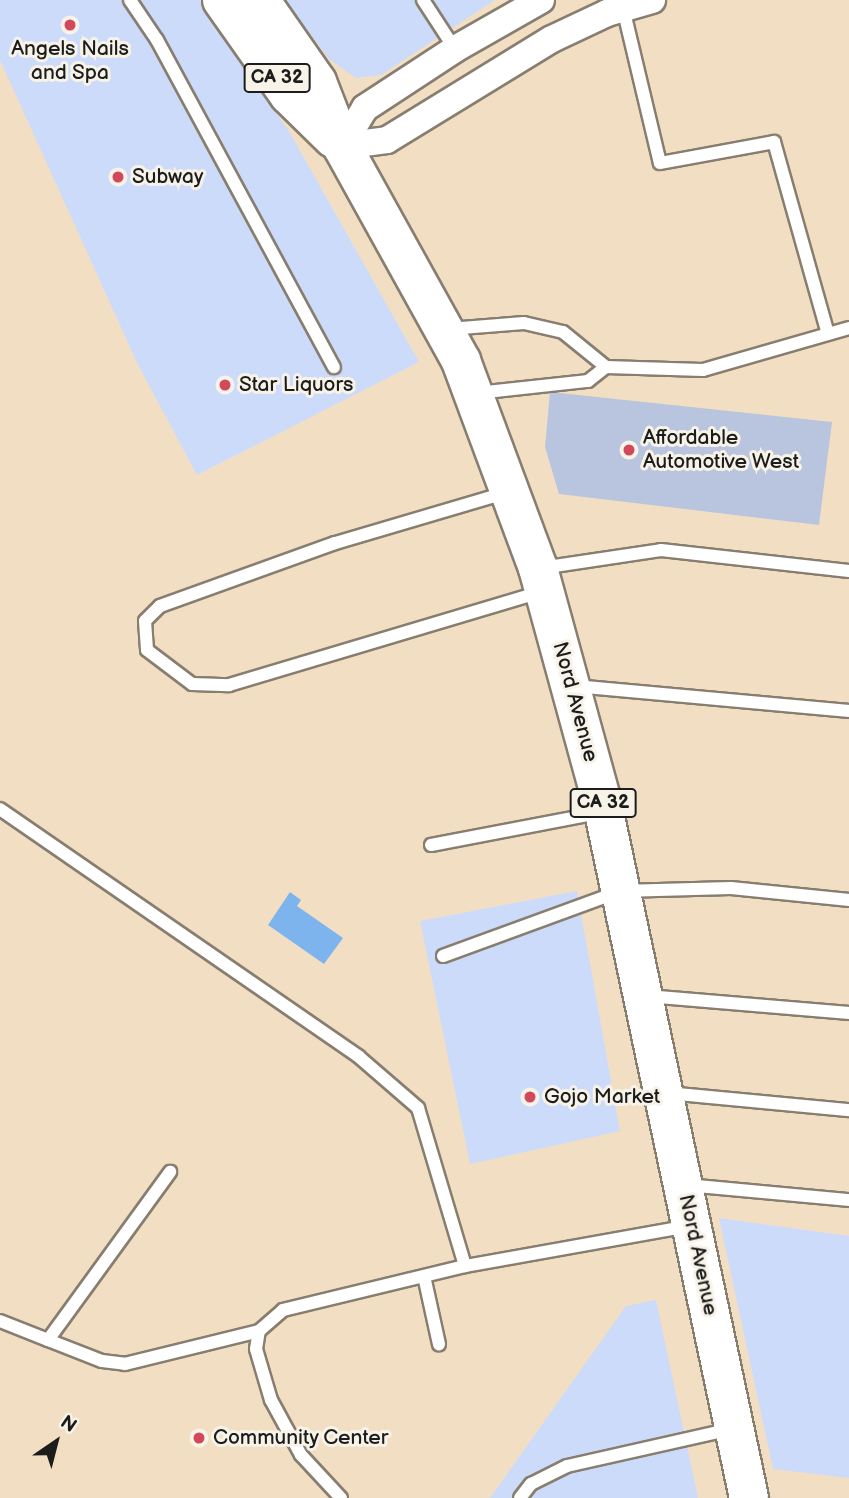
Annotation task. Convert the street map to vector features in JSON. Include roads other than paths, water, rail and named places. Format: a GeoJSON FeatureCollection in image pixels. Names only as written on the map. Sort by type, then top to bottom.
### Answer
{"type":"FeatureCollection","features":[{"type":"Feature","properties":{"kind":"main road","name":"Nord Avenue"},"geometry":{"type":"LineString","coordinates":[[222,0],[289,95],[342,146]]}},
{"type":"Feature","properties":{"kind":"main road","name":"Nord Avenue"},"geometry":{"type":"LineString","coordinates":[[260,0],[317,82],[342,146],[444,329],[474,393],[512,491],[541,580],[604,812],[749,1498]]}},
{"type":"Feature","properties":{"kind":"street"},"geometry":{"type":"LineString","coordinates":[[342,146],[365,108],[454,49],[541,0]]}},
{"type":"Feature","properties":{"kind":"street"},"geometry":{"type":"LineString","coordinates":[[342,146],[387,140],[552,39],[623,8],[652,0]]}},
{"type":"Feature","properties":{"kind":"lane"},"geometry":{"type":"LineString","coordinates":[[130,0],[157,40],[334,367]]}},
{"type":"Feature","properties":{"kind":"lane"},"geometry":{"type":"LineString","coordinates":[[424,1],[454,49]]}},
{"type":"Feature","properties":{"kind":"lane"},"geometry":{"type":"LineString","coordinates":[[623,8],[660,163],[774,142],[828,334]]}},
{"type":"Feature","properties":{"kind":"lane"},"geometry":{"type":"LineString","coordinates":[[444,329],[524,323],[562,332],[606,367],[702,370],[849,328]]}},
{"type":"Feature","properties":{"kind":"lane"},"geometry":{"type":"LineString","coordinates":[[474,393],[588,381],[606,367]]}},
{"type":"Feature","properties":{"kind":"lane"},"geometry":{"type":"LineString","coordinates":[[512,491],[335,543],[160,606],[145,621],[147,650],[192,684],[229,685],[541,580],[661,551],[849,571]]}},
{"type":"Feature","properties":{"kind":"lane"},"geometry":{"type":"LineString","coordinates":[[571,685],[849,711]]}},
{"type":"Feature","properties":{"kind":"lane"},"geometry":{"type":"LineString","coordinates":[[0,809],[359,1058],[418,1108],[465,1266]]}},
{"type":"Feature","properties":{"kind":"lane"},"geometry":{"type":"LineString","coordinates":[[431,845],[604,812]]}},
{"type":"Feature","properties":{"kind":"lane"},"geometry":{"type":"LineString","coordinates":[[443,956],[621,891],[731,888],[849,900]]}},
{"type":"Feature","properties":{"kind":"lane"},"geometry":{"type":"LineString","coordinates":[[643,995],[849,1013]]}},
{"type":"Feature","properties":{"kind":"lane"},"geometry":{"type":"LineString","coordinates":[[664,1093],[849,1110]]}},
{"type":"Feature","properties":{"kind":"lane"},"geometry":{"type":"LineString","coordinates":[[48,1340],[170,1172]]}},
{"type":"Feature","properties":{"kind":"lane"},"geometry":{"type":"LineString","coordinates":[[683,1185],[849,1200]]}},
{"type":"Feature","properties":{"kind":"lane"},"geometry":{"type":"LineString","coordinates":[[0,1321],[48,1340],[125,1364],[259,1331],[283,1310],[465,1266],[692,1225]]}},
{"type":"Feature","properties":{"kind":"lane"},"geometry":{"type":"LineString","coordinates":[[424,1276],[439,1344]]}},
{"type":"Feature","properties":{"kind":"lane"},"geometry":{"type":"LineString","coordinates":[[259,1331],[256,1349],[271,1400],[301,1455],[341,1498]]}},
{"type":"Feature","properties":{"kind":"lane"},"geometry":{"type":"LineString","coordinates":[[520,1498],[531,1484],[567,1466],[734,1428]]}},
{"type":"Feature","properties":{"kind":"water"},"geometry":{"type":"Polygon","coordinates":[[[290,892],[301,900],[297,906],[343,938],[324,964],[268,925],[290,892]]]}},
{"type":"Feature","properties":{"kind":"place","name":"Angels Nails and Spa"},"geometry":{"type":"Point","coordinates":[70,25]}},
{"type":"Feature","properties":{"kind":"place","name":"Subway"},"geometry":{"type":"Point","coordinates":[118,177]}},
{"type":"Feature","properties":{"kind":"place","name":"Star Liquors"},"geometry":{"type":"Point","coordinates":[225,385]}},
{"type":"Feature","properties":{"kind":"place","name":"Affordable Automotive West"},"geometry":{"type":"Point","coordinates":[629,450]}},
{"type":"Feature","properties":{"kind":"place","name":"Gojo Market"},"geometry":{"type":"Point","coordinates":[530,1097]}},
{"type":"Feature","properties":{"kind":"place","name":"Community Center"},"geometry":{"type":"Point","coordinates":[199,1438]}}]}
